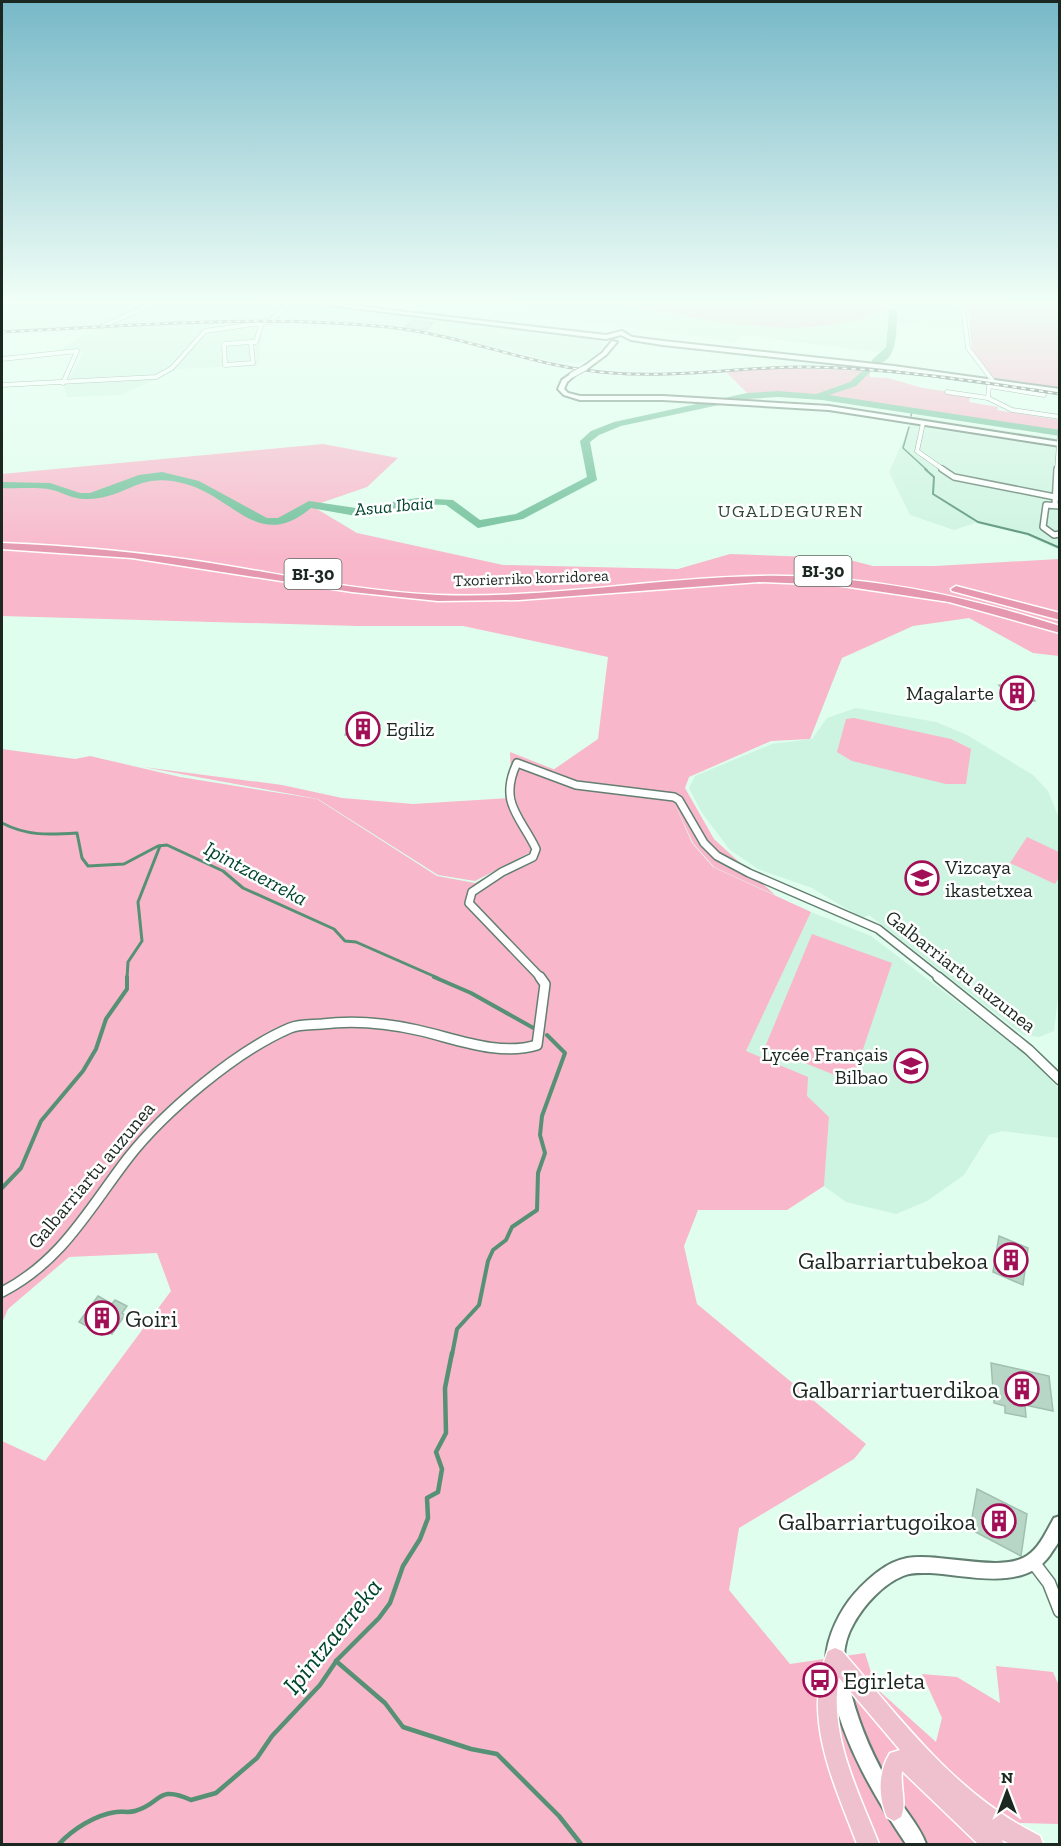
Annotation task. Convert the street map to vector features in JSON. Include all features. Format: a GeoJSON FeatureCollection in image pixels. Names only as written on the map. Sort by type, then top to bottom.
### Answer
{"type":"FeatureCollection","features":[{"type":"Feature","properties":{"kind":"highway","name":"Txorierriko korridorea"},"geometry":{"type":"LineString","coordinates":[[2,538],[136,547],[378,584],[452,589],[553,588],[732,571],[846,573],[963,590],[1059,617]]}},
{"type":"Feature","properties":{"kind":"highway","name":"Txorierriko korridorea"},"geometry":{"type":"LineString","coordinates":[[2,546],[147,557],[340,588],[440,598],[531,597],[742,580],[839,581],[957,599],[1059,630]]}},
{"type":"Feature","properties":{"kind":"main road"},"geometry":{"type":"LineString","coordinates":[[835,1659],[828,1684],[828,1723],[845,1782],[868,1845]]}},
{"type":"Feature","properties":{"kind":"main road"},"geometry":{"type":"LineString","coordinates":[[835,1659],[875,1707],[948,1784],[981,1815],[1009,1835],[1032,1845]]}},
{"type":"Feature","properties":{"kind":"main road"},"geometry":{"type":"LineString","coordinates":[[894,1810],[890,1783],[892,1767],[897,1760],[905,1760],[993,1845]]}},
{"type":"Feature","properties":{"kind":"street"},"geometry":{"type":"LineString","coordinates":[[561,387],[574,397],[683,399],[835,409],[1059,444]]}},
{"type":"Feature","properties":{"kind":"street"},"geometry":{"type":"LineString","coordinates":[[987,398],[989,387]]}},
{"type":"Feature","properties":{"kind":"street"},"geometry":{"type":"LineString","coordinates":[[996,387],[1044,395]]}},
{"type":"Feature","properties":{"kind":"street"},"geometry":{"type":"LineString","coordinates":[[1034,387],[1059,391]]}},
{"type":"Feature","properties":{"kind":"street"},"geometry":{"type":"LineString","coordinates":[[947,392],[987,398],[1012,410],[1059,417]]}},
{"type":"Feature","properties":{"kind":"street"},"geometry":{"type":"LineString","coordinates":[[923,423],[917,451],[949,475],[1058,498]]}},
{"type":"Feature","properties":{"kind":"street"},"geometry":{"type":"LineString","coordinates":[[1058,536],[1043,528],[1045,507],[1057,505],[1059,431]]}},
{"type":"Feature","properties":{"kind":"street","name":"Galbarriartu auzunea"},"geometry":{"type":"LineString","coordinates":[[2,1292],[28,1277],[59,1250],[131,1154],[166,1117],[262,1045],[293,1027],[354,1022],[403,1027],[507,1049],[528,1050],[537,1045],[545,984],[534,968],[481,920],[469,903],[471,892],[502,872],[533,857],[536,849],[531,838],[515,819],[510,789],[517,763],[576,784],[674,797],[679,800],[704,843],[717,856],[749,873],[878,929],[1029,1050],[1059,1080]]}},
{"type":"Feature","properties":{"kind":"street"},"geometry":{"type":"LineString","coordinates":[[917,1845],[873,1775],[852,1732],[835,1659],[840,1636],[851,1609],[886,1576],[905,1566],[948,1565],[1020,1569],[1032,1562],[1059,1524]]}},
{"type":"Feature","properties":{"kind":"street"},"geometry":{"type":"LineString","coordinates":[[1032,1562],[1049,1583],[1059,1611]]}},
{"type":"Feature","properties":{"kind":"shaded area"},"geometry":{"type":"Polygon","coordinates":[[[64,387],[138,387],[121,395],[67,397],[64,387]]]}},
{"type":"Feature","properties":{"kind":"shaded area"},"geometry":{"type":"Polygon","coordinates":[[[741,387],[920,387],[971,395],[969,402],[998,407],[997,410],[1059,420],[1059,431],[836,397],[788,392],[748,394],[741,387]]]}},
{"type":"Feature","properties":{"kind":"shaded area"},"geometry":{"type":"Polygon","coordinates":[[[914,416],[1059,439],[1059,550],[1024,534],[975,523],[954,530],[910,515],[889,472],[914,416]]]}},
{"type":"Feature","properties":{"kind":"shaded area"},"geometry":{"type":"Polygon","coordinates":[[[323,444],[398,458],[367,487],[312,506],[357,533],[503,565],[678,569],[730,554],[842,558],[873,566],[936,566],[1059,559],[1059,656],[1033,653],[969,618],[913,626],[842,658],[810,739],[771,741],[689,777],[685,788],[714,839],[775,895],[714,867],[693,843],[673,800],[692,843],[713,867],[811,912],[746,1051],[808,1077],[807,1096],[829,1117],[824,1186],[787,1210],[698,1210],[684,1246],[697,1304],[866,1444],[854,1459],[739,1528],[729,1590],[790,1664],[865,1653],[876,1688],[936,1742],[942,1718],[922,1674],[957,1677],[1000,1703],[996,1666],[1053,1672],[1060,1688],[1059,1824],[1021,1823],[982,1844],[2,1844],[2,1441],[45,1461],[171,1291],[157,1253],[69,1257],[8,1309],[2,1323],[2,749],[75,759],[90,756],[180,777],[317,799],[437,876],[475,883],[535,852],[524,828],[517,804],[510,752],[554,769],[598,739],[608,657],[463,626],[358,626],[2,616],[2,474],[323,444]]]}},
{"type":"Feature","properties":{"kind":"shaded area","name":"Vizcaya ikastetxea"},"geometry":{"type":"Polygon","coordinates":[[[856,708],[936,722],[967,735],[1033,775],[1048,791],[1059,818],[1060,981],[1054,1031],[1039,1037],[1023,1035],[869,915],[862,918],[812,888],[758,869],[730,850],[702,813],[689,788],[695,776],[772,744],[812,739],[827,718],[856,708]]]}},
{"type":"Feature","properties":{"kind":"shaded area"},"geometry":{"type":"Polygon","coordinates":[[[854,718],[951,739],[971,749],[966,784],[946,784],[852,761],[837,752],[846,719],[854,718]]]}},
{"type":"Feature","properties":{"kind":"shaded area"},"geometry":{"type":"Polygon","coordinates":[[[143,767],[282,785],[342,798],[413,804],[512,798],[518,820],[533,851],[475,881],[438,875],[318,799],[143,767]]]}},
{"type":"Feature","properties":{"kind":"shaded area"},"geometry":{"type":"Polygon","coordinates":[[[1027,837],[1059,852],[1059,877],[1055,884],[1010,863],[1027,837]]]}},
{"type":"Feature","properties":{"kind":"shaded area","name":"Lycée Français Bilbao"},"geometry":{"type":"Polygon","coordinates":[[[811,912],[871,936],[1028,1056],[1059,1089],[1059,1138],[1002,1131],[989,1135],[964,1175],[927,1201],[896,1214],[846,1202],[824,1186],[829,1117],[746,1051],[811,912]]]}},
{"type":"Feature","properties":{"kind":"shaded area"},"geometry":{"type":"Polygon","coordinates":[[[812,934],[892,963],[852,1082],[765,1047],[812,934]]]}},
{"type":"Feature","properties":{"kind":"building","name":"Magalarte"},"geometry":{"type":"Polygon","coordinates":[[[1020,683],[1035,701],[1014,703],[999,685],[1020,683]]]}},
{"type":"Feature","properties":{"kind":"building","name":"Egiliz"},"geometry":{"type":"Polygon","coordinates":[[[355,720],[380,725],[372,738],[345,735],[355,720]]]}},
{"type":"Feature","properties":{"kind":"building","name":"Galbarriartubekoa"},"geometry":{"type":"Polygon","coordinates":[[[999,1236],[1028,1248],[1023,1285],[993,1272],[999,1236]]]}},
{"type":"Feature","properties":{"kind":"building","name":"Goiri"},"geometry":{"type":"Polygon","coordinates":[[[98,1296],[112,1304],[115,1300],[127,1306],[122,1313],[125,1315],[112,1334],[99,1327],[96,1331],[79,1322],[98,1296]]]}},
{"type":"Feature","properties":{"kind":"building","name":"Galbarriartuerdikoa"},"geometry":{"type":"Polygon","coordinates":[[[991,1363],[1049,1376],[1053,1411],[1025,1405],[1026,1417],[1005,1413],[1005,1406],[994,1403],[991,1363]]]}},
{"type":"Feature","properties":{"kind":"building","name":"Galbarriartugoikoa"},"geometry":{"type":"Polygon","coordinates":[[[977,1489],[1027,1514],[1021,1556],[970,1529],[977,1489]]]}},
{"type":"Feature","properties":{"kind":"waterway"},"geometry":{"type":"LineString","coordinates":[[820,395],[844,387]]}},
{"type":"Feature","properties":{"kind":"waterway","name":"Asua Ibaia"},"geometry":{"type":"LineString","coordinates":[[2,485],[50,486],[79,496],[90,496],[105,493],[143,477],[162,475],[195,483],[265,522],[280,522],[297,514],[309,504],[356,512],[417,501],[449,502],[478,524],[519,517],[593,478],[585,441],[595,433],[618,424],[747,396],[778,394],[822,397],[1060,433]]}},
{"type":"Feature","properties":{"kind":"waterway","name":"Asua Ibaia"},"geometry":{"type":"LineString","coordinates":[[911,416],[912,411]]}},
{"type":"Feature","properties":{"kind":"waterway"},"geometry":{"type":"LineString","coordinates":[[909,427],[903,448],[927,470]]}},
{"type":"Feature","properties":{"kind":"waterway"},"geometry":{"type":"LineString","coordinates":[[925,469],[934,477],[933,494],[978,522],[1028,534],[1060,548]]}},
{"type":"Feature","properties":{"kind":"waterway","name":"Ipintzaerreka"},"geometry":{"type":"LineString","coordinates":[[2,823],[38,834],[77,833],[82,858],[88,866],[124,864],[158,846],[167,845],[223,871],[243,888],[334,929],[345,941],[356,942],[438,978]]}},
{"type":"Feature","properties":{"kind":"waterway"},"geometry":{"type":"LineString","coordinates":[[127,978],[128,962],[142,941],[138,902],[160,846]]}},
{"type":"Feature","properties":{"kind":"waterway","name":"Ipintzaerreka"},"geometry":{"type":"LineString","coordinates":[[434,977],[471,993],[537,1030]]}},
{"type":"Feature","properties":{"kind":"waterway"},"geometry":{"type":"LineString","coordinates":[[2,1188],[21,1168],[41,1121],[83,1071],[96,1049],[106,1019],[127,989],[127,978]]}},
{"type":"Feature","properties":{"kind":"waterway","name":"Ipintzaerreka"},"geometry":{"type":"LineString","coordinates":[[452,1355],[457,1329],[479,1305],[488,1261],[493,1250],[506,1240],[512,1227],[537,1210],[538,1173],[545,1153],[540,1135],[542,1116],[565,1053],[547,1035]]}},
{"type":"Feature","properties":{"kind":"waterway","name":"Ipintzaerreka"},"geometry":{"type":"LineString","coordinates":[[336,1661],[379,1618],[390,1603],[403,1566],[420,1539],[428,1518],[427,1498],[438,1492],[442,1469],[436,1452],[446,1433],[445,1388],[452,1353]]}},
{"type":"Feature","properties":{"kind":"waterway","name":"Ipintzaerreka"},"geometry":{"type":"LineString","coordinates":[[59,1844],[92,1819],[116,1812],[135,1811],[165,1795],[171,1794],[191,1800],[216,1793],[257,1758],[272,1736],[320,1685],[336,1661]]}},
{"type":"Feature","properties":{"kind":"waterway"},"geometry":{"type":"LineString","coordinates":[[336,1661],[385,1703],[403,1727],[471,1749],[497,1754],[559,1816],[581,1844]]}},
{"type":"Feature","properties":{"kind":"railway"},"geometry":{"type":"LineString","coordinates":[[1016,387],[1060,394]]}},
{"type":"Feature","properties":{"kind":"place","name":"Magalarte"},"geometry":{"type":"Point","coordinates":[1017,693]}},
{"type":"Feature","properties":{"kind":"place","name":"Egiliz"},"geometry":{"type":"Point","coordinates":[363,729]}},
{"type":"Feature","properties":{"kind":"place","name":"Vizcaya ikastetxea"},"geometry":{"type":"Point","coordinates":[922,878]}},
{"type":"Feature","properties":{"kind":"place","name":"Lycée Français Bilbao"},"geometry":{"type":"Point","coordinates":[911,1066]}},
{"type":"Feature","properties":{"kind":"place","name":"Galbarriartubekoa"},"geometry":{"type":"Point","coordinates":[1011,1260]}},
{"type":"Feature","properties":{"kind":"place","name":"Goiri"},"geometry":{"type":"Point","coordinates":[102,1318]}},
{"type":"Feature","properties":{"kind":"place","name":"Galbarriartuerdikoa"},"geometry":{"type":"Point","coordinates":[1022,1389]}},
{"type":"Feature","properties":{"kind":"place","name":"Galbarriartugoikoa"},"geometry":{"type":"Point","coordinates":[999,1521]}},
{"type":"Feature","properties":{"kind":"place","name":"Egirleta"},"geometry":{"type":"Point","coordinates":[820,1680]}},
{"type":"Feature","properties":{"kind":"district","name":"UGALDEGUREN"},"geometry":{"type":"Point","coordinates":[791,511]}}]}
